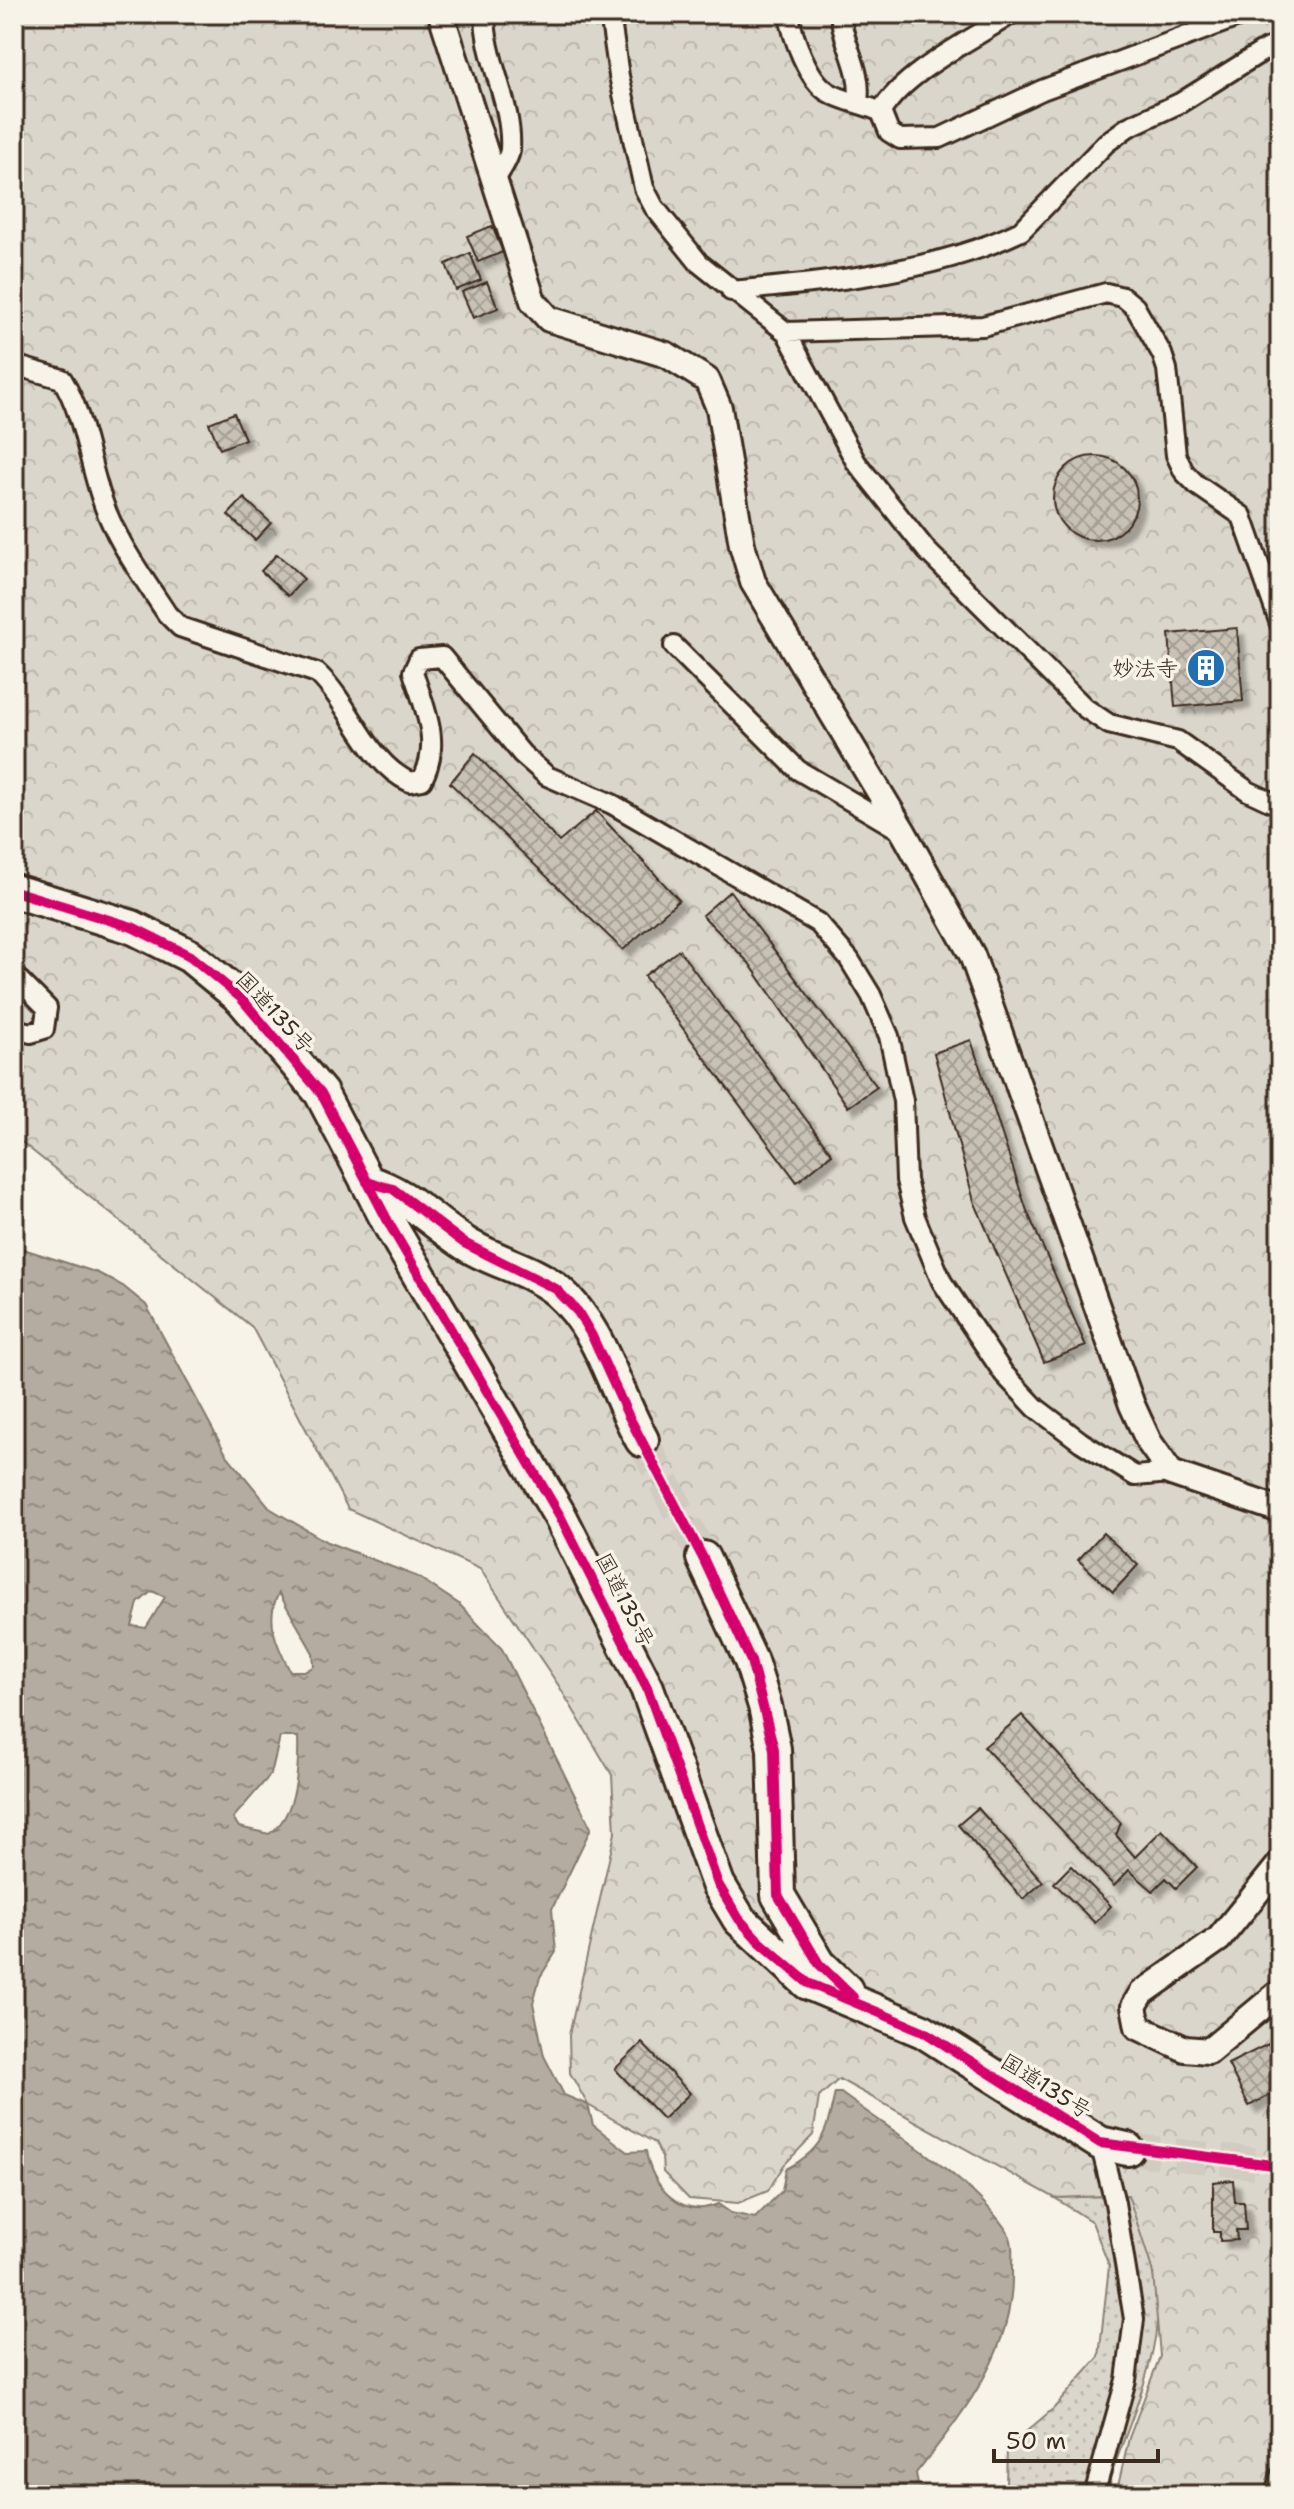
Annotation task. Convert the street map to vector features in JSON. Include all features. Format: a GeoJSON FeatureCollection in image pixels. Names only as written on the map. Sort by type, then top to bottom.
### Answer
{"type":"FeatureCollection","features":[{"type":"Feature","properties":{"kind":"highway","name":"国道135号"},"geometry":{"type":"LineString","coordinates":[[14,891],[132,927],[190,956],[241,998],[321,1093],[367,1182],[560,1516],[647,1688],[718,1884],[739,1919],[808,1983],[923,2031],[1113,2146]]}},
{"type":"Feature","properties":{"kind":"highway"},"geometry":{"type":"LineString","coordinates":[[367,1182],[393,1189],[464,1243],[556,1289],[578,1312],[592,1336],[642,1440]]}},
{"type":"Feature","properties":{"kind":"highway","name":"国道135号"},"geometry":{"type":"LineString","coordinates":[[703,1558],[751,1661],[765,1706],[774,1749],[778,1895],[819,1964],[862,2005]]}},
{"type":"Feature","properties":{"kind":"street"},"geometry":{"type":"LineString","coordinates":[[441,14],[533,301],[549,319],[667,355],[707,380],[719,408],[742,545],[753,582],[904,833],[972,955],[1132,1405],[1149,1442],[1171,1473]]}},
{"type":"Feature","properties":{"kind":"street"},"geometry":{"type":"LineString","coordinates":[[485,14],[494,75],[505,106],[510,152],[493,183]]}},
{"type":"Feature","properties":{"kind":"street"},"geometry":{"type":"LineString","coordinates":[[610,14],[619,76],[644,188],[654,207],[699,263],[786,332],[856,462],[918,540],[1085,708],[1109,724],[1178,741],[1248,791],[1280,806]]}},
{"type":"Feature","properties":{"kind":"street"},"geometry":{"type":"LineString","coordinates":[[789,14],[818,86],[832,95],[858,101],[881,112],[889,132],[900,139],[940,138],[1042,90],[1246,14]]}},
{"type":"Feature","properties":{"kind":"street"},"geometry":{"type":"LineString","coordinates":[[840,14],[842,33],[861,82],[858,101]]}},
{"type":"Feature","properties":{"kind":"street"},"geometry":{"type":"LineString","coordinates":[[881,112],[890,96],[918,74],[1011,14]]}},
{"type":"Feature","properties":{"kind":"street"},"geometry":{"type":"LineString","coordinates":[[731,291],[801,285],[947,259],[1004,240],[1021,231],[1106,143],[1128,127],[1180,103],[1266,49],[1280,45]]}},
{"type":"Feature","properties":{"kind":"street"},"geometry":{"type":"LineString","coordinates":[[786,332],[983,326],[1106,293],[1123,297],[1135,307],[1162,354],[1167,369],[1171,434],[1184,472],[1242,516],[1280,624]]}},
{"type":"Feature","properties":{"kind":"street"},"geometry":{"type":"LineString","coordinates":[[14,365],[62,379],[72,395],[88,462],[108,515],[167,614],[180,627],[317,673],[330,685],[386,766],[410,782],[422,780],[432,761],[429,724],[413,672],[419,659],[442,657],[522,754],[547,776],[612,804],[790,904],[818,923],[857,971],[889,1036],[903,1101],[906,1180],[915,1217],[942,1282],[1004,1374],[1036,1408],[1081,1442],[1135,1476],[1171,1473],[1280,1510]]}},
{"type":"Feature","properties":{"kind":"street"},"geometry":{"type":"LineString","coordinates":[[674,646],[798,770],[904,833]]}},
{"type":"Feature","properties":{"kind":"street"},"geometry":{"type":"LineString","coordinates":[[14,975],[47,1008],[44,1029],[31,1033],[14,1029]]}},
{"type":"Feature","properties":{"kind":"street"},"geometry":{"type":"LineString","coordinates":[[1280,1864],[1219,1939],[1142,1993],[1134,2006],[1138,2027],[1185,2049],[1209,2051],[1280,1992]]}},
{"type":"Feature","properties":{"kind":"street"},"geometry":{"type":"LineString","coordinates":[[1094,2495],[1126,2380],[1134,2319],[1115,2203],[1113,2146]]}},
{"type":"Feature","properties":{"kind":"street"},"geometry":{"type":"LineString","coordinates":[[1275,2495],[1280,2477]]}},
{"type":"Feature","properties":{"kind":"green space"},"geometry":{"type":"Polygon","coordinates":[[[14,14],[1280,14],[1280,2448],[1263,2495],[1116,2495],[1129,2438],[1160,2356],[1153,2272],[1128,2195],[1055,2198],[839,2079],[819,2097],[813,2135],[784,2165],[768,2191],[738,2203],[689,2199],[663,2172],[662,2157],[655,2143],[588,2105],[570,2073],[569,2035],[615,1833],[612,1775],[559,1686],[480,1569],[348,1509],[252,1327],[14,1136],[14,14]]]}},
{"type":"Feature","properties":{"kind":"green space"},"geometry":{"type":"Polygon","coordinates":[[[1129,2195],[1153,2274],[1157,2323],[1144,2382],[1110,2478],[1111,2495],[1018,2495],[1006,2484],[1007,2448],[1054,2408],[1099,2357],[1109,2266],[1092,2222],[1055,2198],[1129,2195]]]}},
{"type":"Feature","properties":{"kind":"water"},"geometry":{"type":"Polygon","coordinates":[[[14,1246],[98,1273],[123,1286],[146,1305],[226,1454],[271,1509],[327,1542],[418,1577],[459,1604],[502,1649],[591,1828],[552,1909],[556,1952],[540,1977],[533,2003],[544,2056],[564,2095],[588,2105],[593,2125],[628,2152],[646,2151],[661,2187],[680,2203],[704,2208],[718,2204],[731,2213],[755,2218],[782,2191],[786,2169],[816,2146],[826,2129],[835,2093],[841,2093],[954,2176],[994,2214],[1008,2233],[1012,2245],[1011,2299],[1005,2327],[983,2379],[952,2427],[916,2473],[918,2485],[928,2492],[957,2486],[1024,2495],[14,2495],[14,1246]],[[152,1591],[138,1603],[132,1626],[146,1628],[165,1597],[152,1591]],[[279,1593],[272,1623],[281,1652],[290,1671],[306,1671],[314,1666],[313,1653],[279,1593]],[[280,1737],[271,1774],[233,1818],[239,1827],[269,1834],[278,1826],[291,1803],[294,1790],[298,1737],[280,1737]]]}},
{"type":"Feature","properties":{"kind":"building"},"geometry":{"type":"Polygon","coordinates":[[[492,226],[503,252],[478,262],[467,236],[492,226]]]}},
{"type":"Feature","properties":{"kind":"building"},"geometry":{"type":"Polygon","coordinates":[[[470,253],[481,280],[456,290],[446,264],[470,253]]]}},
{"type":"Feature","properties":{"kind":"building"},"geometry":{"type":"Polygon","coordinates":[[[487,282],[498,308],[473,318],[462,292],[487,282]]]}},
{"type":"Feature","properties":{"kind":"building"},"geometry":{"type":"Polygon","coordinates":[[[234,413],[245,439],[220,449],[209,423],[234,413]]]}},
{"type":"Feature","properties":{"kind":"building"},"geometry":{"type":"Polygon","coordinates":[[[1087,456],[1103,456],[1119,463],[1130,474],[1137,498],[1134,514],[1125,528],[1103,540],[1087,540],[1071,533],[1060,522],[1053,506],[1053,490],[1060,474],[1071,463],[1087,456]]]}},
{"type":"Feature","properties":{"kind":"building"},"geometry":{"type":"Polygon","coordinates":[[[244,498],[271,523],[255,540],[228,515],[244,498]]]}},
{"type":"Feature","properties":{"kind":"building"},"geometry":{"type":"Polygon","coordinates":[[[277,554],[304,579],[288,596],[261,571],[277,554]]]}},
{"type":"Feature","properties":{"kind":"building","name":"妙法寺"},"geometry":{"type":"Polygon","coordinates":[[[1237,628],[1243,701],[1175,707],[1169,634],[1237,628]]]}},
{"type":"Feature","properties":{"kind":"building"},"geometry":{"type":"Polygon","coordinates":[[[475,753],[559,842],[596,811],[679,900],[623,950],[450,783],[475,753]]]}},
{"type":"Feature","properties":{"kind":"building"},"geometry":{"type":"Polygon","coordinates":[[[730,891],[877,1087],[848,1107],[749,963],[702,915],[730,891]]]}},
{"type":"Feature","properties":{"kind":"building"},"geometry":{"type":"Polygon","coordinates":[[[679,950],[832,1154],[797,1182],[644,976],[679,950]]]}},
{"type":"Feature","properties":{"kind":"building"},"geometry":{"type":"Polygon","coordinates":[[[971,1040],[1027,1211],[1086,1346],[1044,1362],[974,1201],[934,1053],[971,1040]]]}},
{"type":"Feature","properties":{"kind":"building"},"geometry":{"type":"Polygon","coordinates":[[[1103,1533],[1138,1565],[1113,1592],[1078,1560],[1103,1533]]]}},
{"type":"Feature","properties":{"kind":"building"},"geometry":{"type":"Polygon","coordinates":[[[1022,1715],[1121,1823],[1116,1835],[1135,1857],[1162,1830],[1197,1867],[1176,1888],[1166,1878],[1153,1891],[1129,1870],[1114,1886],[984,1747],[1022,1715]]]}},
{"type":"Feature","properties":{"kind":"building"},"geometry":{"type":"Polygon","coordinates":[[[978,1808],[1043,1882],[1023,1899],[958,1825],[978,1808]]]}},
{"type":"Feature","properties":{"kind":"building"},"geometry":{"type":"Polygon","coordinates":[[[1071,1866],[1111,1906],[1095,1923],[1054,1883],[1071,1866]]]}},
{"type":"Feature","properties":{"kind":"building"},"geometry":{"type":"Polygon","coordinates":[[[642,2043],[690,2093],[663,2119],[615,2069],[642,2043]]]}},
{"type":"Feature","properties":{"kind":"building"},"geometry":{"type":"Polygon","coordinates":[[[1268,2044],[1280,2069],[1276,2077],[1280,2090],[1249,2106],[1228,2064],[1268,2044]]]}},
{"type":"Feature","properties":{"kind":"building"},"geometry":{"type":"Polygon","coordinates":[[[1233,2180],[1235,2202],[1244,2202],[1246,2230],[1236,2230],[1237,2240],[1220,2241],[1220,2232],[1213,2232],[1213,2182],[1233,2180]]]}},
{"type":"Feature","properties":{"kind":"tunnel"},"geometry":{"type":"LineString","coordinates":[[642,1440],[703,1558]]}},
{"type":"Feature","properties":{"kind":"tunnel"},"geometry":{"type":"LineString","coordinates":[[1127,2149],[1280,2166]]}},
{"type":"Feature","properties":{"kind":"cycle path"},"geometry":{"type":"LineString","coordinates":[[14,891],[132,927],[190,956],[241,998],[321,1093],[391,1227],[560,1516],[647,1688],[718,1884],[739,1919],[760,1942],[808,1983],[923,2031],[1100,2143],[1280,2166]]}},
{"type":"Feature","properties":{"kind":"cycle path"},"geometry":{"type":"LineString","coordinates":[[367,1182],[393,1189],[464,1243],[556,1289],[578,1312],[703,1558],[751,1661],[774,1749],[778,1895],[819,1964],[853,1997]]}},
{"type":"Feature","properties":{"kind":"place","name":"妙法寺"},"geometry":{"type":"Point","coordinates":[1206,668]}}]}
